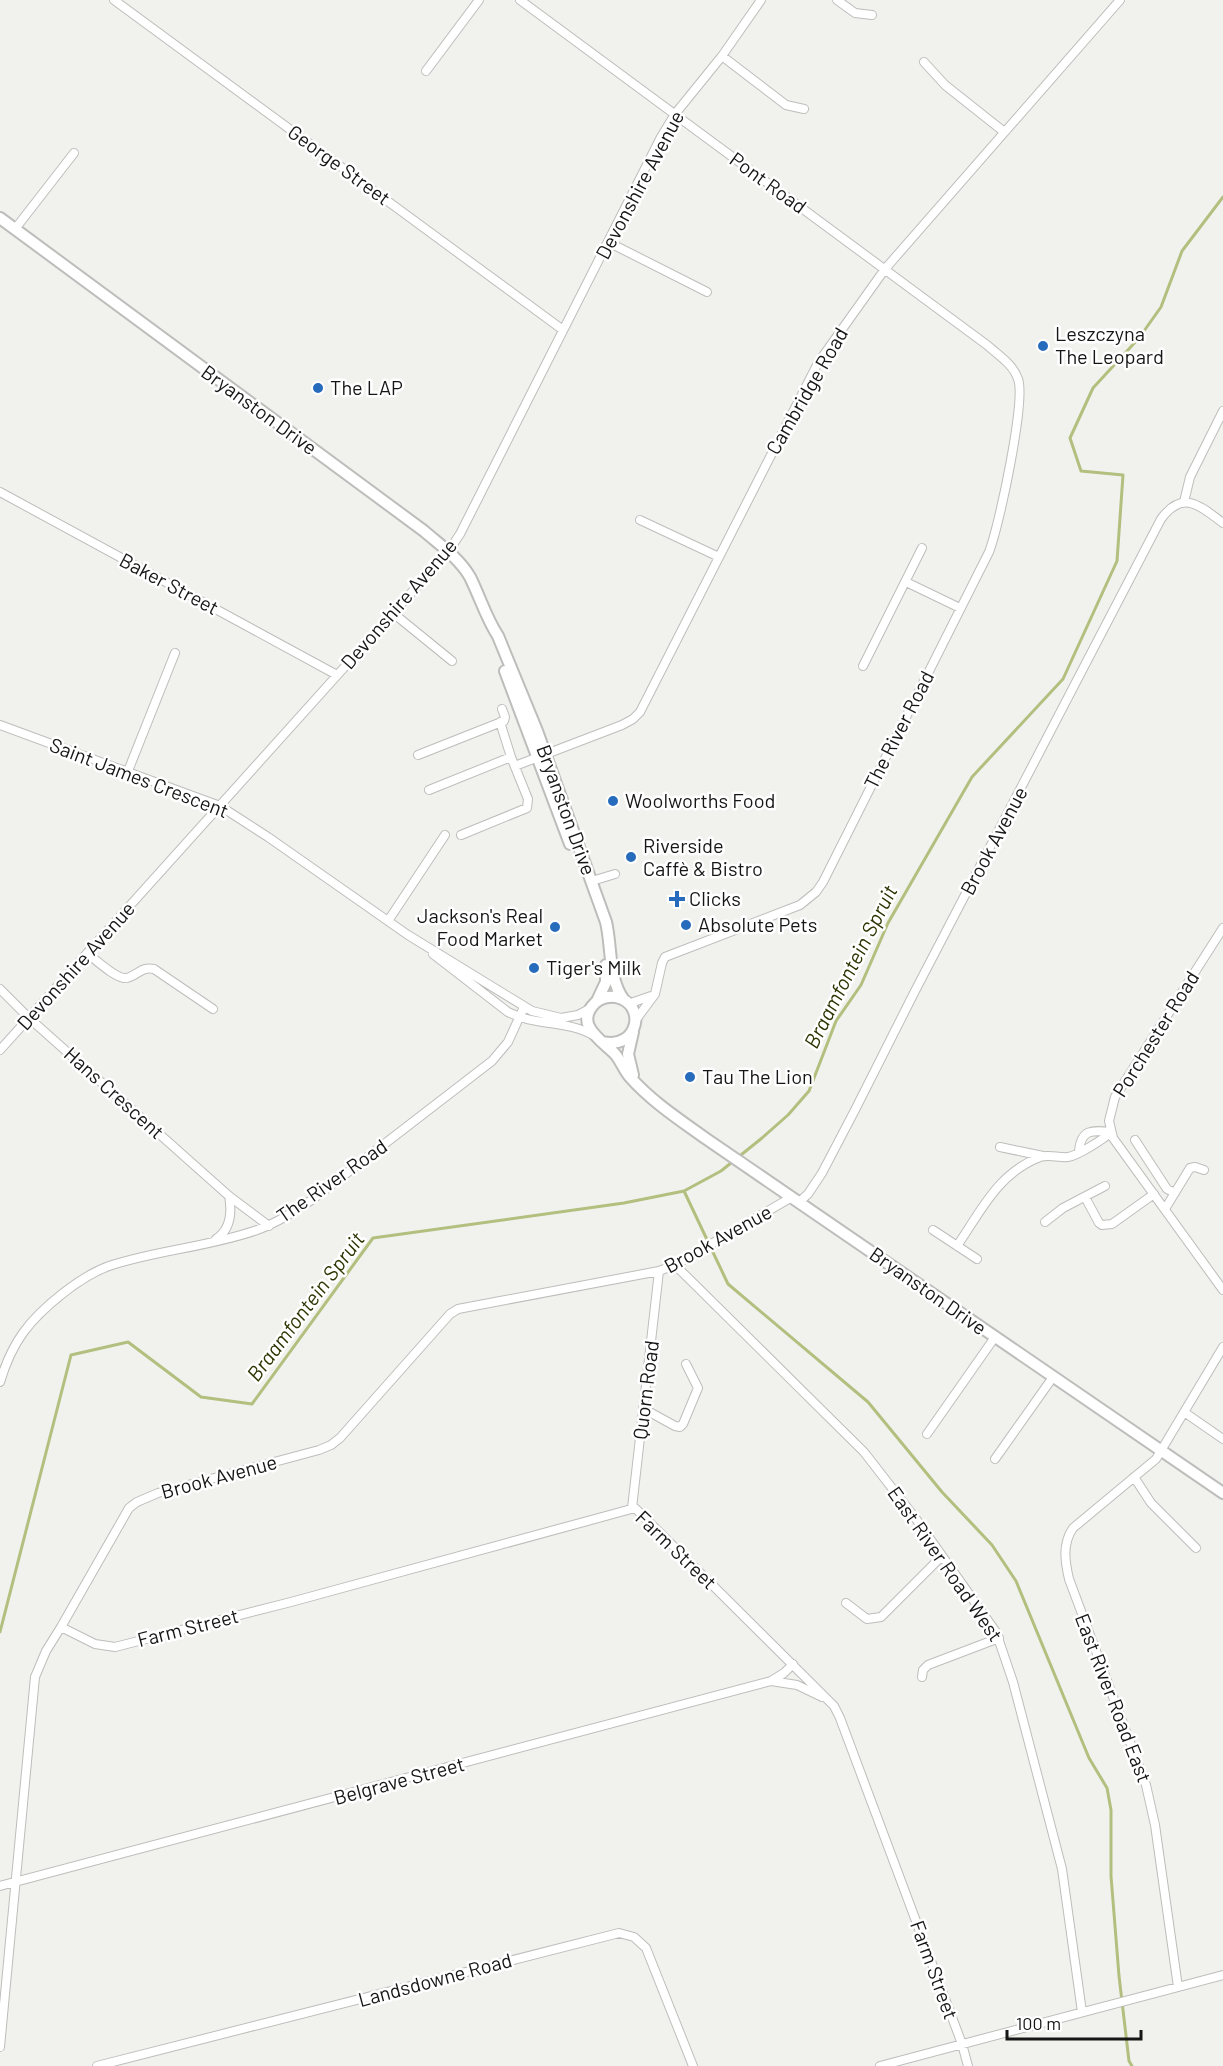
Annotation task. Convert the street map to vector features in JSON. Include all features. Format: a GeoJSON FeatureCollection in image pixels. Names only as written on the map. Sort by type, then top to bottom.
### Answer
{"type":"FeatureCollection","features":[{"type":"Feature","properties":{"kind":"main road","name":"Bryanston Drive"},"geometry":{"type":"LineString","coordinates":[[0,218],[424,531],[463,567],[490,625],[498,636],[602,929],[607,976],[605,986],[594,1005]]}},
{"type":"Feature","properties":{"kind":"main road","name":"Bryanston Drive"},"geometry":{"type":"LineString","coordinates":[[542,756],[592,881],[609,933],[615,984],[626,1002]]}},
{"type":"Feature","properties":{"kind":"main road"},"geometry":{"type":"LineString","coordinates":[[611,997],[626,1002],[635,1015],[630,1036],[617,1043],[598,1039],[588,1023],[594,1005],[611,997]]}},
{"type":"Feature","properties":{"kind":"main road","name":"Bryanston Drive"},"geometry":{"type":"LineString","coordinates":[[634,1025],[628,1054],[637,1083]]}},
{"type":"Feature","properties":{"kind":"main road","name":"Bryanston Drive"},"geometry":{"type":"LineString","coordinates":[[598,1039],[618,1058],[629,1076],[657,1102],[705,1138],[1223,1493]]}},
{"type":"Feature","properties":{"kind":"street","name":"George Street"},"geometry":{"type":"LineString","coordinates":[[114,0],[563,330]]}},
{"type":"Feature","properties":{"kind":"street"},"geometry":{"type":"LineString","coordinates":[[426,71],[479,0]]}},
{"type":"Feature","properties":{"kind":"street","name":"Pont Road"},"geometry":{"type":"LineString","coordinates":[[520,0],[885,268],[987,345],[1014,370]]}},
{"type":"Feature","properties":{"kind":"street","name":"Devonshire Avenue"},"geometry":{"type":"LineString","coordinates":[[0,1050],[448,552],[460,534],[675,114],[722,56],[761,0]]}},
{"type":"Feature","properties":{"kind":"street"},"geometry":{"type":"LineString","coordinates":[[837,0],[855,14],[872,15]]}},
{"type":"Feature","properties":{"kind":"street","name":"Cambridge Road"},"geometry":{"type":"LineString","coordinates":[[515,766],[622,724],[633,719],[640,712],[818,363],[885,268],[1120,0]]}},
{"type":"Feature","properties":{"kind":"street"},"geometry":{"type":"LineString","coordinates":[[722,56],[786,105],[795,109],[804,109]]}},
{"type":"Feature","properties":{"kind":"street"},"geometry":{"type":"LineString","coordinates":[[924,62],[953,92],[1003,131]]}},
{"type":"Feature","properties":{"kind":"street"},"geometry":{"type":"LineString","coordinates":[[15,229],[74,153]]}},
{"type":"Feature","properties":{"kind":"street"},"geometry":{"type":"LineString","coordinates":[[608,242],[707,292]]}},
{"type":"Feature","properties":{"kind":"street","name":"The River Road"},"geometry":{"type":"LineString","coordinates":[[634,1025],[655,994],[665,957],[800,905],[816,892],[989,552],[998,524],[1019,407],[1020,386],[1014,370]]}},
{"type":"Feature","properties":{"kind":"street"},"geometry":{"type":"LineString","coordinates":[[1223,411],[1190,477],[1184,502],[1201,506],[1223,523]]}},
{"type":"Feature","properties":{"kind":"street","name":"Baker Street"},"geometry":{"type":"LineString","coordinates":[[0,492],[337,675]]}},
{"type":"Feature","properties":{"kind":"street","name":"Brook Avenue"},"geometry":{"type":"LineString","coordinates":[[0,2047],[33,1685],[42,1660],[125,1513],[133,1504],[158,1493],[331,1445],[340,1438],[394,1375],[454,1311],[471,1305],[659,1271],[675,1265],[808,1194],[822,1173],[855,1110],[1161,519],[1172,507],[1184,502]]}},
{"type":"Feature","properties":{"kind":"street"},"geometry":{"type":"LineString","coordinates":[[640,520],[719,557]]}},
{"type":"Feature","properties":{"kind":"street"},"geometry":{"type":"LineString","coordinates":[[863,666],[922,548]]}},
{"type":"Feature","properties":{"kind":"street"},"geometry":{"type":"LineString","coordinates":[[906,582],[960,608]]}},
{"type":"Feature","properties":{"kind":"street"},"geometry":{"type":"LineString","coordinates":[[393,613],[452,661]]}},
{"type":"Feature","properties":{"kind":"street"},"geometry":{"type":"LineString","coordinates":[[128,771],[175,653]]}},
{"type":"Feature","properties":{"kind":"street"},"geometry":{"type":"LineString","coordinates":[[418,754],[500,722],[505,719],[502,709]]}},
{"type":"Feature","properties":{"kind":"street"},"geometry":{"type":"LineString","coordinates":[[461,835],[527,808],[528,799],[500,722]]}},
{"type":"Feature","properties":{"kind":"street","name":"Saint James Crescent"},"geometry":{"type":"LineString","coordinates":[[0,725],[220,806],[388,921],[524,1007],[542,1015],[561,1018],[578,1015],[594,1005]]}},
{"type":"Feature","properties":{"kind":"street"},"geometry":{"type":"LineString","coordinates":[[429,790],[511,757]]}},
{"type":"Feature","properties":{"kind":"street"},"geometry":{"type":"LineString","coordinates":[[388,921],[445,835]]}},
{"type":"Feature","properties":{"kind":"street"},"geometry":{"type":"LineString","coordinates":[[592,881],[615,874]]}},
{"type":"Feature","properties":{"kind":"street","name":"Porchester Road"},"geometry":{"type":"LineString","coordinates":[[1111,1132],[1109,1121],[1116,1097],[1223,928]]}},
{"type":"Feature","properties":{"kind":"street","name":"Saint James Crescent"},"geometry":{"type":"LineString","coordinates":[[422,943],[508,1012],[519,1018],[575,1027],[598,1039]]}},
{"type":"Feature","properties":{"kind":"street"},"geometry":{"type":"LineString","coordinates":[[87,953],[120,977],[130,977],[144,969],[154,969],[213,1009]]}},
{"type":"Feature","properties":{"kind":"street","name":"Hans Crescent"},"geometry":{"type":"LineString","coordinates":[[0,989],[29,1018],[229,1196],[269,1226]]}},
{"type":"Feature","properties":{"kind":"street"},"geometry":{"type":"LineString","coordinates":[[626,1002],[645,999],[655,994]]}},
{"type":"Feature","properties":{"kind":"street","name":"The River Road"},"geometry":{"type":"LineString","coordinates":[[0,1382],[13,1347],[25,1329],[36,1316],[73,1285],[106,1267],[210,1243],[269,1226],[313,1199],[492,1061],[508,1042],[524,1007]]}},
{"type":"Feature","properties":{"kind":"street"},"geometry":{"type":"LineString","coordinates":[[1079,1151],[1085,1134],[1096,1131],[1111,1132]]}},
{"type":"Feature","properties":{"kind":"street"},"geometry":{"type":"LineString","coordinates":[[1000,1147],[1043,1156],[1070,1157],[1102,1141],[1111,1132]]}},
{"type":"Feature","properties":{"kind":"street"},"geometry":{"type":"LineString","coordinates":[[1111,1132],[1223,1290]]}},
{"type":"Feature","properties":{"kind":"street"},"geometry":{"type":"LineString","coordinates":[[1135,1140],[1167,1189],[1175,1193]]}},
{"type":"Feature","properties":{"kind":"street"},"geometry":{"type":"LineString","coordinates":[[957,1246],[1003,1180],[1016,1170],[1043,1156]]}},
{"type":"Feature","properties":{"kind":"street"},"geometry":{"type":"LineString","coordinates":[[1165,1209],[1190,1168],[1203,1170]]}},
{"type":"Feature","properties":{"kind":"street"},"geometry":{"type":"LineString","coordinates":[[1045,1222],[1063,1208],[1105,1186]]}},
{"type":"Feature","properties":{"kind":"street"},"geometry":{"type":"LineString","coordinates":[[1084,1197],[1099,1223],[1106,1225],[1112,1224],[1154,1194]]}},
{"type":"Feature","properties":{"kind":"street"},"geometry":{"type":"LineString","coordinates":[[210,1243],[221,1236],[228,1224],[231,1212],[229,1196]]}},
{"type":"Feature","properties":{"kind":"street"},"geometry":{"type":"LineString","coordinates":[[933,1230],[977,1259]]}},
{"type":"Feature","properties":{"kind":"street","name":"East River Road West"},"geometry":{"type":"LineString","coordinates":[[675,1265],[864,1452],[942,1556],[999,1638],[1062,1869],[1082,2012]]}},
{"type":"Feature","properties":{"kind":"street","name":"Quorn Road"},"geometry":{"type":"LineString","coordinates":[[632,1508],[659,1271]]}},
{"type":"Feature","properties":{"kind":"street"},"geometry":{"type":"LineString","coordinates":[[927,1434],[995,1337]]}},
{"type":"Feature","properties":{"kind":"street","name":"East River Road East"},"geometry":{"type":"LineString","coordinates":[[1178,1987],[1155,1825],[1146,1785],[1069,1579],[1065,1558],[1066,1541],[1070,1530],[1156,1459],[1223,1347]]}},
{"type":"Feature","properties":{"kind":"street"},"geometry":{"type":"LineString","coordinates":[[644,1409],[675,1426],[683,1424],[698,1388],[686,1364]]}},
{"type":"Feature","properties":{"kind":"street"},"geometry":{"type":"LineString","coordinates":[[995,1459],[1053,1377]]}},
{"type":"Feature","properties":{"kind":"street"},"geometry":{"type":"LineString","coordinates":[[1184,1412],[1223,1439]]}},
{"type":"Feature","properties":{"kind":"street"},"geometry":{"type":"LineString","coordinates":[[1134,1477],[1156,1508],[1196,1548]]}},
{"type":"Feature","properties":{"kind":"street","name":"Farm Street"},"geometry":{"type":"LineString","coordinates":[[61,1627],[95,1644],[115,1647],[291,1602],[632,1508],[638,1510],[829,1700],[840,1718],[962,2044],[968,2066]]}},
{"type":"Feature","properties":{"kind":"street"},"geometry":{"type":"LineString","coordinates":[[846,1603],[867,1618],[881,1617],[942,1556]]}},
{"type":"Feature","properties":{"kind":"street"},"geometry":{"type":"LineString","coordinates":[[922,1677],[923,1670],[928,1665],[999,1638]]}},
{"type":"Feature","properties":{"kind":"street","name":"Belgrave Street"},"geometry":{"type":"LineString","coordinates":[[0,1886],[771,1681],[793,1664]]}},
{"type":"Feature","properties":{"kind":"street"},"geometry":{"type":"LineString","coordinates":[[771,1681],[800,1686],[829,1700]]}},
{"type":"Feature","properties":{"kind":"street","name":"Landsdowne Road"},"geometry":{"type":"LineString","coordinates":[[98,2066],[619,1933],[634,1937],[646,1948],[693,2066]]}},
{"type":"Feature","properties":{"kind":"street"},"geometry":{"type":"LineString","coordinates":[[880,2066],[1223,1976]]}},
{"type":"Feature","properties":{"kind":"waterway","name":"Braamfontein Spruit"},"geometry":{"type":"LineString","coordinates":[[0,1632],[71,1355],[128,1342],[201,1397],[252,1404],[373,1238],[624,1203],[684,1191],[721,1171],[788,1115],[809,1091],[836,1021],[861,985],[888,923],[972,777],[1063,679],[1117,561],[1123,475],[1081,471],[1070,438],[1093,388],[1139,338],[1161,307],[1182,251],[1223,197]]}},
{"type":"Feature","properties":{"kind":"waterway"},"geometry":{"type":"LineString","coordinates":[[684,1191],[728,1284],[868,1402],[942,1492],[992,1545],[1016,1581],[1089,1758],[1107,1788],[1111,1810],[1111,1876],[1119,1976],[1129,2061],[1132,2066]]}},
{"type":"Feature","properties":{"kind":"place","name":"Leszczyna The Leopard"},"geometry":{"type":"Point","coordinates":[1043,346]}},
{"type":"Feature","properties":{"kind":"place","name":"The LAP"},"geometry":{"type":"Point","coordinates":[318,388]}},
{"type":"Feature","properties":{"kind":"place","name":"Woolworths Food"},"geometry":{"type":"Point","coordinates":[613,801]}},
{"type":"Feature","properties":{"kind":"place","name":"Riverside Caffè & Bistro"},"geometry":{"type":"Point","coordinates":[631,857]}},
{"type":"Feature","properties":{"kind":"place","name":"Clicks"},"geometry":{"type":"Point","coordinates":[677,899]}},
{"type":"Feature","properties":{"kind":"place","name":"Absolute Pets"},"geometry":{"type":"Point","coordinates":[686,925]}},
{"type":"Feature","properties":{"kind":"place","name":"Jackson's Real Food Market"},"geometry":{"type":"Point","coordinates":[555,927]}},
{"type":"Feature","properties":{"kind":"place","name":"Tiger's Milk"},"geometry":{"type":"Point","coordinates":[534,968]}},
{"type":"Feature","properties":{"kind":"place","name":"Tau The Lion"},"geometry":{"type":"Point","coordinates":[690,1077]}}]}
